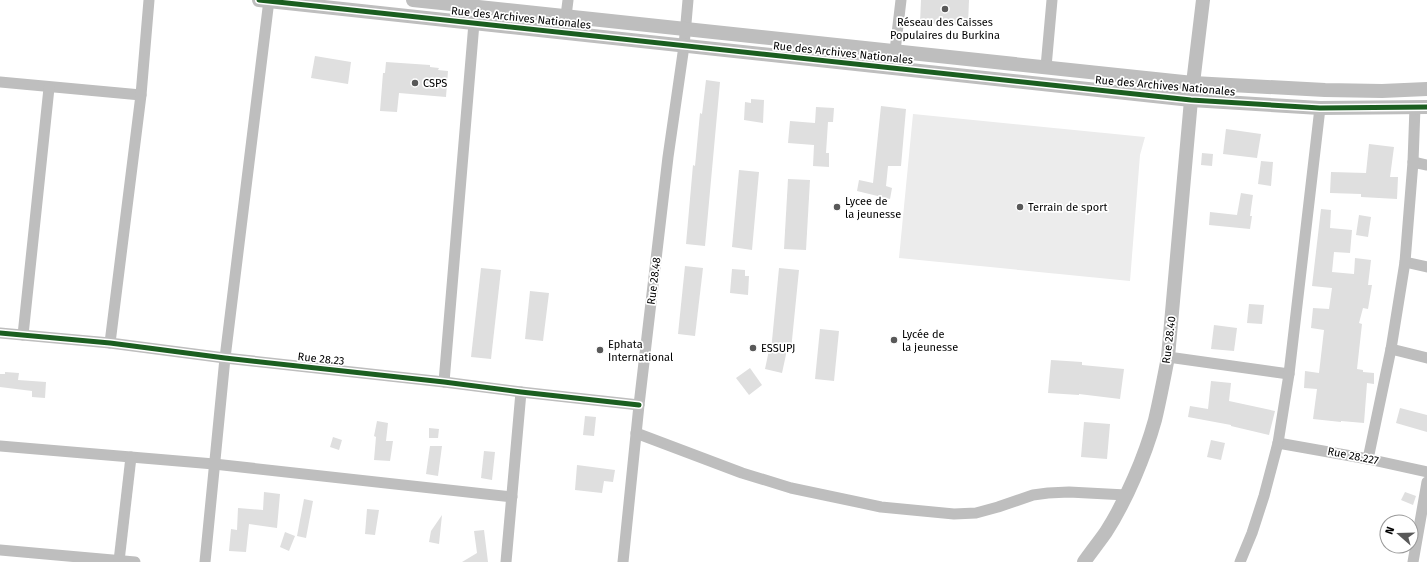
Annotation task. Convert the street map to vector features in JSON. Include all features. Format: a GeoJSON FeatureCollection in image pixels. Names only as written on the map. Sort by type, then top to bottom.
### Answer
{"type":"FeatureCollection","features":[{"type":"Feature","properties":{"kind":"street"},"geometry":{"type":"LineString","coordinates":[[110,343],[140,95],[149,0]]}},
{"type":"Feature","properties":{"kind":"street"},"geometry":{"type":"LineString","coordinates":[[205,562],[225,358],[266,0]]}},
{"type":"Feature","properties":{"kind":"street","name":"Rue des Archives Nationales"},"geometry":{"type":"LineString","coordinates":[[266,0],[1191,100],[1320,108],[1421,107]]}},
{"type":"Feature","properties":{"kind":"street","name":"Rue des Archives Nationales"},"geometry":{"type":"LineString","coordinates":[[413,0],[1193,83],[1324,90],[1382,91],[1427,89]]}},
{"type":"Feature","properties":{"kind":"street"},"geometry":{"type":"LineString","coordinates":[[566,16],[568,0]]}},
{"type":"Feature","properties":{"kind":"street","name":"Rue 28.48"},"geometry":{"type":"LineString","coordinates":[[623,562],[639,405],[668,157],[684,46],[688,0]]}},
{"type":"Feature","properties":{"kind":"street"},"geometry":{"type":"LineString","coordinates":[[896,51],[901,0]]}},
{"type":"Feature","properties":{"kind":"street"},"geometry":{"type":"LineString","coordinates":[[1046,67],[1052,0]]}},
{"type":"Feature","properties":{"kind":"street","name":"Rue 28.40"},"geometry":{"type":"LineString","coordinates":[[1084,562],[1106,532],[1126,495],[1143,453],[1154,420],[1168,357],[1191,100],[1203,0]]}},
{"type":"Feature","properties":{"kind":"street"},"geometry":{"type":"LineString","coordinates":[[444,382],[474,23]]}},
{"type":"Feature","properties":{"kind":"street"},"geometry":{"type":"LineString","coordinates":[[0,82],[49,88],[140,95]]}},
{"type":"Feature","properties":{"kind":"street"},"geometry":{"type":"LineString","coordinates":[[23,334],[49,88]]}},
{"type":"Feature","properties":{"kind":"street"},"geometry":{"type":"LineString","coordinates":[[1368,459],[1390,349],[1405,262],[1413,162],[1421,107]]}},
{"type":"Feature","properties":{"kind":"street"},"geometry":{"type":"LineString","coordinates":[[1240,562],[1252,533],[1278,442],[1289,374],[1320,108]]}},
{"type":"Feature","properties":{"kind":"street"},"geometry":{"type":"LineString","coordinates":[[1413,162],[1427,166]]}},
{"type":"Feature","properties":{"kind":"street"},"geometry":{"type":"LineString","coordinates":[[1405,262],[1427,267]]}},
{"type":"Feature","properties":{"kind":"street","name":"Rue 28.23"},"geometry":{"type":"LineString","coordinates":[[0,333],[110,343],[225,358],[639,405]]}},
{"type":"Feature","properties":{"kind":"street"},"geometry":{"type":"LineString","coordinates":[[1390,349],[1427,358]]}},
{"type":"Feature","properties":{"kind":"street"},"geometry":{"type":"LineString","coordinates":[[1168,357],[1289,374]]}},
{"type":"Feature","properties":{"kind":"street"},"geometry":{"type":"LineString","coordinates":[[506,562],[521,392]]}},
{"type":"Feature","properties":{"kind":"street"},"geometry":{"type":"LineString","coordinates":[[636,434],[777,484],[881,507],[954,514],[976,513],[1033,495],[1048,493],[1069,492],[1126,495]]}},
{"type":"Feature","properties":{"kind":"street","name":"Rue 28.227"},"geometry":{"type":"LineString","coordinates":[[1278,442],[1427,472]]}},
{"type":"Feature","properties":{"kind":"street"},"geometry":{"type":"LineString","coordinates":[[0,446],[214,464],[512,497]]}},
{"type":"Feature","properties":{"kind":"street"},"geometry":{"type":"LineString","coordinates":[[119,561],[131,457]]}},
{"type":"Feature","properties":{"kind":"street"},"geometry":{"type":"LineString","coordinates":[[1413,562],[1427,482]]}},
{"type":"Feature","properties":{"kind":"street"},"geometry":{"type":"LineString","coordinates":[[0,550],[135,562]]}},
{"type":"Feature","properties":{"kind":"shaded area","name":"Terrain de sport"},"geometry":{"type":"Polygon","coordinates":[[[913,114],[1145,137],[1140,155],[1130,281],[899,258],[913,114]]]}},
{"type":"Feature","properties":{"kind":"building"},"geometry":{"type":"Polygon","coordinates":[[[921,0],[969,0],[968,25],[920,23],[921,0]]]}},
{"type":"Feature","properties":{"kind":"building"},"geometry":{"type":"Polygon","coordinates":[[[315,56],[351,62],[348,84],[311,78],[315,56]]]}},
{"type":"Feature","properties":{"kind":"building","name":"CSPS"},"geometry":{"type":"Polygon","coordinates":[[[386,62],[430,65],[430,67],[439,68],[438,70],[448,71],[446,97],[399,93],[397,112],[380,111],[383,73],[385,73],[386,62]]]}},
{"type":"Feature","properties":{"kind":"building"},"geometry":{"type":"Polygon","coordinates":[[[706,80],[720,82],[705,246],[686,244],[693,165],[695,166],[700,113],[702,114],[706,80]]]}},
{"type":"Feature","properties":{"kind":"building"},"geometry":{"type":"Polygon","coordinates":[[[751,99],[764,100],[763,123],[744,120],[745,102],[751,103],[751,99]]]}},
{"type":"Feature","properties":{"kind":"building"},"geometry":{"type":"Polygon","coordinates":[[[881,106],[906,109],[901,166],[888,166],[886,186],[892,188],[890,199],[857,191],[859,180],[873,183],[881,106]]]}},
{"type":"Feature","properties":{"kind":"building"},"geometry":{"type":"Polygon","coordinates":[[[816,107],[834,108],[833,122],[828,122],[826,153],[829,153],[829,167],[813,166],[814,145],[788,143],[790,121],[815,123],[816,107]]]}},
{"type":"Feature","properties":{"kind":"building"},"geometry":{"type":"Polygon","coordinates":[[[1226,129],[1261,134],[1257,158],[1223,154],[1226,129]]]}},
{"type":"Feature","properties":{"kind":"building"},"geometry":{"type":"Polygon","coordinates":[[[1369,144],[1394,147],[1390,177],[1398,177],[1397,199],[1361,197],[1361,194],[1330,193],[1331,172],[1366,173],[1369,144]]]}},
{"type":"Feature","properties":{"kind":"building"},"geometry":{"type":"Polygon","coordinates":[[[1202,153],[1213,154],[1212,166],[1201,165],[1202,153]]]}},
{"type":"Feature","properties":{"kind":"building"},"geometry":{"type":"Polygon","coordinates":[[[1261,161],[1273,162],[1271,186],[1258,184],[1261,161]]]}},
{"type":"Feature","properties":{"kind":"building"},"geometry":{"type":"Polygon","coordinates":[[[739,170],[759,172],[752,250],[732,247],[739,170]]]}},
{"type":"Feature","properties":{"kind":"building"},"geometry":{"type":"Polygon","coordinates":[[[788,179],[810,180],[806,250],[784,249],[788,179]]]}},
{"type":"Feature","properties":{"kind":"building"},"geometry":{"type":"Polygon","coordinates":[[[1241,193],[1253,195],[1250,229],[1209,225],[1210,212],[1237,215],[1241,193]]]}},
{"type":"Feature","properties":{"kind":"building"},"geometry":{"type":"Polygon","coordinates":[[[1321,209],[1331,210],[1330,228],[1352,230],[1350,253],[1334,252],[1332,272],[1354,274],[1355,258],[1371,260],[1368,285],[1372,285],[1368,309],[1363,308],[1359,323],[1362,324],[1357,369],[1363,370],[1363,372],[1374,373],[1374,384],[1367,383],[1364,423],[1313,419],[1317,389],[1304,388],[1305,371],[1319,373],[1324,330],[1311,328],[1313,308],[1329,309],[1332,288],[1312,286],[1321,209]]]}},
{"type":"Feature","properties":{"kind":"building"},"geometry":{"type":"Polygon","coordinates":[[[1359,215],[1371,217],[1368,237],[1356,235],[1359,215]]]}},
{"type":"Feature","properties":{"kind":"building"},"geometry":{"type":"Polygon","coordinates":[[[685,266],[703,268],[695,336],[678,334],[685,266]]]}},
{"type":"Feature","properties":{"kind":"building"},"geometry":{"type":"Polygon","coordinates":[[[481,268],[501,270],[491,359],[471,357],[481,268]]]}},
{"type":"Feature","properties":{"kind":"building"},"geometry":{"type":"Polygon","coordinates":[[[779,268],[799,270],[791,350],[787,350],[782,373],[765,369],[769,350],[771,351],[779,268]]]}},
{"type":"Feature","properties":{"kind":"building"},"geometry":{"type":"Polygon","coordinates":[[[732,269],[745,270],[745,276],[749,276],[748,295],[730,293],[732,269]]]}},
{"type":"Feature","properties":{"kind":"building"},"geometry":{"type":"Polygon","coordinates":[[[530,291],[549,293],[543,341],[525,339],[530,291]]]}},
{"type":"Feature","properties":{"kind":"building"},"geometry":{"type":"Polygon","coordinates":[[[1249,304],[1264,305],[1262,324],[1247,323],[1249,304]]]}},
{"type":"Feature","properties":{"kind":"building"},"geometry":{"type":"Polygon","coordinates":[[[1214,325],[1237,328],[1234,351],[1211,349],[1214,325]]]}},
{"type":"Feature","properties":{"kind":"building"},"geometry":{"type":"Polygon","coordinates":[[[820,329],[839,331],[834,381],[815,379],[820,329]]]}},
{"type":"Feature","properties":{"kind":"building"},"geometry":{"type":"Polygon","coordinates":[[[1051,360],[1082,362],[1082,365],[1124,369],[1120,399],[1079,394],[1048,393],[1051,360]]]}},
{"type":"Feature","properties":{"kind":"building"},"geometry":{"type":"Polygon","coordinates":[[[750,368],[762,385],[749,395],[736,378],[750,368]]]}},
{"type":"Feature","properties":{"kind":"building"},"geometry":{"type":"Polygon","coordinates":[[[5,372],[19,373],[18,380],[46,382],[45,398],[32,397],[32,391],[0,387],[0,374],[5,374],[5,372]]]}},
{"type":"Feature","properties":{"kind":"building"},"geometry":{"type":"Polygon","coordinates":[[[1211,381],[1231,383],[1229,401],[1275,411],[1269,435],[1231,425],[1188,417],[1190,406],[1208,409],[1211,381]]]}},
{"type":"Feature","properties":{"kind":"building"},"geometry":{"type":"Polygon","coordinates":[[[1400,408],[1427,415],[1427,432],[1396,423],[1400,408]]]}},
{"type":"Feature","properties":{"kind":"building"},"geometry":{"type":"Polygon","coordinates":[[[585,416],[596,417],[594,436],[583,435],[585,416]]]}},
{"type":"Feature","properties":{"kind":"building"},"geometry":{"type":"Polygon","coordinates":[[[377,421],[388,423],[386,441],[393,441],[390,461],[374,460],[376,437],[374,436],[377,421]]]}},
{"type":"Feature","properties":{"kind":"building"},"geometry":{"type":"Polygon","coordinates":[[[1084,422],[1110,424],[1107,459],[1081,457],[1084,422]]]}},
{"type":"Feature","properties":{"kind":"building"},"geometry":{"type":"Polygon","coordinates":[[[429,428],[439,429],[438,438],[429,438],[429,428]]]}},
{"type":"Feature","properties":{"kind":"building"},"geometry":{"type":"Polygon","coordinates":[[[333,437],[342,440],[339,450],[330,447],[333,437]]]}},
{"type":"Feature","properties":{"kind":"building"},"geometry":{"type":"Polygon","coordinates":[[[1211,440],[1225,443],[1221,460],[1207,457],[1211,440]]]}},
{"type":"Feature","properties":{"kind":"building"},"geometry":{"type":"Polygon","coordinates":[[[430,446],[442,446],[438,476],[426,474],[430,446]]]}},
{"type":"Feature","properties":{"kind":"building"},"geometry":{"type":"Polygon","coordinates":[[[484,451],[495,452],[492,480],[481,478],[484,451]]]}},
{"type":"Feature","properties":{"kind":"building"},"geometry":{"type":"Polygon","coordinates":[[[577,465],[615,470],[613,482],[604,481],[602,493],[575,490],[577,465]]]}},
{"type":"Feature","properties":{"kind":"building"},"geometry":{"type":"Polygon","coordinates":[[[264,492],[280,494],[277,528],[249,524],[246,552],[229,551],[231,529],[237,530],[238,508],[263,510],[264,492]]]}},
{"type":"Feature","properties":{"kind":"building"},"geometry":{"type":"Polygon","coordinates":[[[1405,492],[1416,496],[1413,505],[1401,500],[1405,492]]]}},
{"type":"Feature","properties":{"kind":"building"},"geometry":{"type":"Polygon","coordinates":[[[304,499],[313,501],[306,538],[297,536],[304,499]]]}},
{"type":"Feature","properties":{"kind":"building"},"geometry":{"type":"Polygon","coordinates":[[[367,509],[379,510],[375,535],[365,534],[367,509]]]}},
{"type":"Feature","properties":{"kind":"building"},"geometry":{"type":"Polygon","coordinates":[[[442,515],[439,544],[429,542],[431,531],[442,515]]]}},
{"type":"Feature","properties":{"kind":"building"},"geometry":{"type":"Polygon","coordinates":[[[484,530],[488,562],[462,562],[477,553],[474,531],[484,530]]]}},
{"type":"Feature","properties":{"kind":"building"},"geometry":{"type":"Polygon","coordinates":[[[285,532],[295,536],[289,551],[280,547],[285,532]]]}},
{"type":"Feature","properties":{"kind":"cycle path"},"geometry":{"type":"LineString","coordinates":[[259,0],[1191,100],[1320,108],[1427,107]]}},
{"type":"Feature","properties":{"kind":"cycle path"},"geometry":{"type":"LineString","coordinates":[[0,333],[110,343],[225,358],[639,405]]}},
{"type":"Feature","properties":{"kind":"place","name":"Réseau des Caisses Populaires du Burkina"},"geometry":{"type":"Point","coordinates":[945,9]}},
{"type":"Feature","properties":{"kind":"place","name":"CSPS"},"geometry":{"type":"Point","coordinates":[415,83]}},
{"type":"Feature","properties":{"kind":"place","name":"Lycee de la jeunesse"},"geometry":{"type":"Point","coordinates":[837,207]}},
{"type":"Feature","properties":{"kind":"place","name":"Terrain de sport"},"geometry":{"type":"Point","coordinates":[1020,207]}},
{"type":"Feature","properties":{"kind":"place","name":"Lycée de la jeunesse"},"geometry":{"type":"Point","coordinates":[894,340]}},
{"type":"Feature","properties":{"kind":"place","name":"ESSUPJ"},"geometry":{"type":"Point","coordinates":[753,348]}},
{"type":"Feature","properties":{"kind":"place","name":"Ephata International"},"geometry":{"type":"Point","coordinates":[600,350]}}]}
